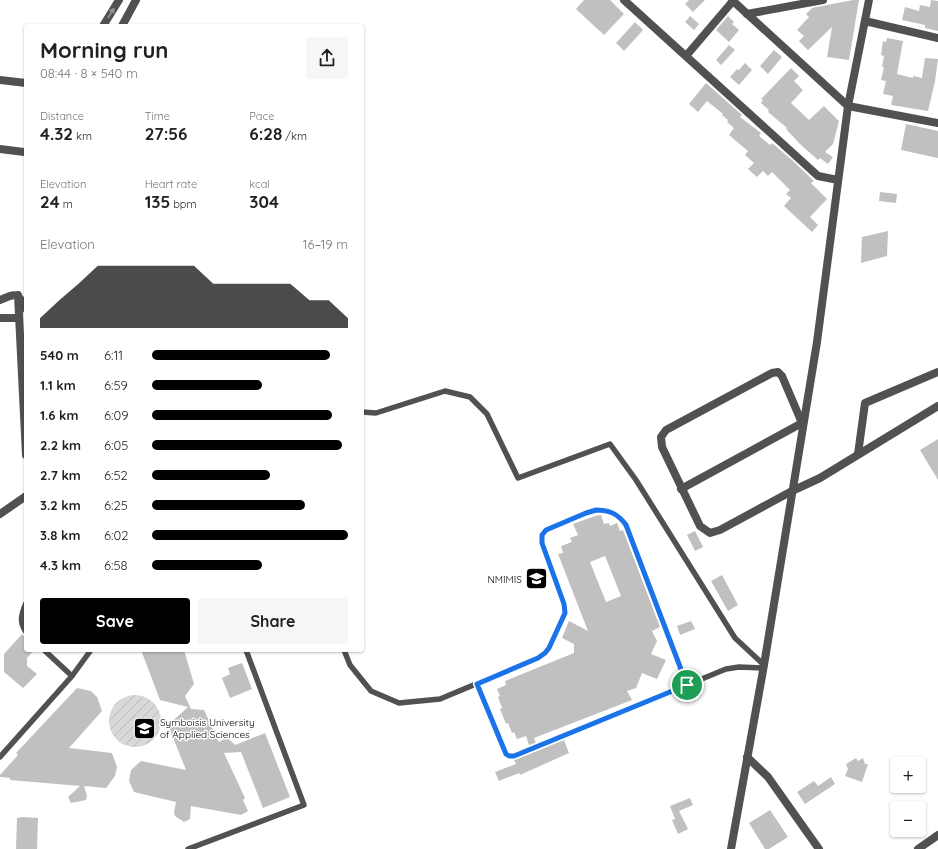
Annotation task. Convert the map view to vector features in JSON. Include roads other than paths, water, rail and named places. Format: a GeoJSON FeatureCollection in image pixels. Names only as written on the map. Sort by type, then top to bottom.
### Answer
{"type":"FeatureCollection","features":[{"type":"Feature","properties":{"kind":"street"},"geometry":{"type":"LineString","coordinates":[[104,24],[119,0]]}},
{"type":"Feature","properties":{"kind":"street"},"geometry":{"type":"LineString","coordinates":[[123,24],[136,0]]}},
{"type":"Feature","properties":{"kind":"street"},"geometry":{"type":"LineString","coordinates":[[624,0],[818,176],[838,180]]}},
{"type":"Feature","properties":{"kind":"street"},"geometry":{"type":"LineString","coordinates":[[747,14],[790,3],[823,0]]}},
{"type":"Feature","properties":{"kind":"street"},"geometry":{"type":"LineString","coordinates":[[731,849],[763,667],[802,423],[817,342],[848,106],[869,0]]}},
{"type":"Feature","properties":{"kind":"street"},"geometry":{"type":"LineString","coordinates":[[686,56],[732,1],[848,106],[938,123]]}},
{"type":"Feature","properties":{"kind":"street"},"geometry":{"type":"LineString","coordinates":[[865,21],[938,38]]}},
{"type":"Feature","properties":{"kind":"street"},"geometry":{"type":"LineString","coordinates":[[0,80],[24,83]]}},
{"type":"Feature","properties":{"kind":"street"},"geometry":{"type":"LineString","coordinates":[[0,149],[24,152]]}},
{"type":"Feature","properties":{"kind":"street"},"geometry":{"type":"LineString","coordinates":[[0,300],[13,294],[18,295],[24,304]]}},
{"type":"Feature","properties":{"kind":"street"},"geometry":{"type":"LineString","coordinates":[[18,295],[24,421]]}},
{"type":"Feature","properties":{"kind":"street"},"geometry":{"type":"LineString","coordinates":[[0,318],[18,318]]}},
{"type":"Feature","properties":{"kind":"street"},"geometry":{"type":"LineString","coordinates":[[802,423],[782,376],[778,372],[772,373],[666,430],[661,437],[662,448],[700,526],[710,533],[720,530],[792,491],[820,478],[938,406]]}},
{"type":"Feature","properties":{"kind":"street"},"geometry":{"type":"LineString","coordinates":[[858,454],[865,403],[938,372]]}},
{"type":"Feature","properties":{"kind":"street"},"geometry":{"type":"LineString","coordinates":[[681,489],[802,423]]}},
{"type":"Feature","properties":{"kind":"street"},"geometry":{"type":"LineString","coordinates":[[0,514],[24,497]]}},
{"type":"Feature","properties":{"kind":"street"},"geometry":{"type":"LineString","coordinates":[[747,757],[768,777],[819,849]]}},
{"type":"Feature","properties":{"kind":"street"},"geometry":{"type":"LineString","coordinates":[[918,849],[938,835]]}},
{"type":"Feature","properties":{"kind":"lane"},"geometry":{"type":"LineString","coordinates":[[364,412],[376,413],[445,391],[470,397],[487,414],[518,478],[610,444],[636,480],[735,638],[763,667]]}},
{"type":"Feature","properties":{"kind":"lane"},"geometry":{"type":"LineString","coordinates":[[345,652],[350,665],[371,691],[399,703],[440,699],[538,658],[549,648],[565,613],[564,604],[542,543],[542,535],[546,530],[586,513],[603,510],[612,512],[620,517],[626,525],[687,685]]}},
{"type":"Feature","properties":{"kind":"lane"},"geometry":{"type":"LineString","coordinates":[[24,608],[21,615],[21,625],[24,629]]}},
{"type":"Feature","properties":{"kind":"lane"},"geometry":{"type":"LineString","coordinates":[[46,652],[72,676]]}},
{"type":"Feature","properties":{"kind":"lane"},"geometry":{"type":"LineString","coordinates":[[0,757],[72,676],[90,652]]}},
{"type":"Feature","properties":{"kind":"lane"},"geometry":{"type":"LineString","coordinates":[[188,849],[304,805],[247,652]]}},
{"type":"Feature","properties":{"kind":"lane"},"geometry":{"type":"LineString","coordinates":[[477,684],[506,754],[509,756],[514,756],[726,669],[734,667],[763,667]]}},
{"type":"Feature","properties":{"kind":"place","name":"NMIMIS"},"geometry":{"type":"Point","coordinates":[537,579]}},
{"type":"Feature","properties":{"kind":"place","name":"Symboisis University of Applied Sciences"},"geometry":{"type":"Point","coordinates":[144,728]}}]}
